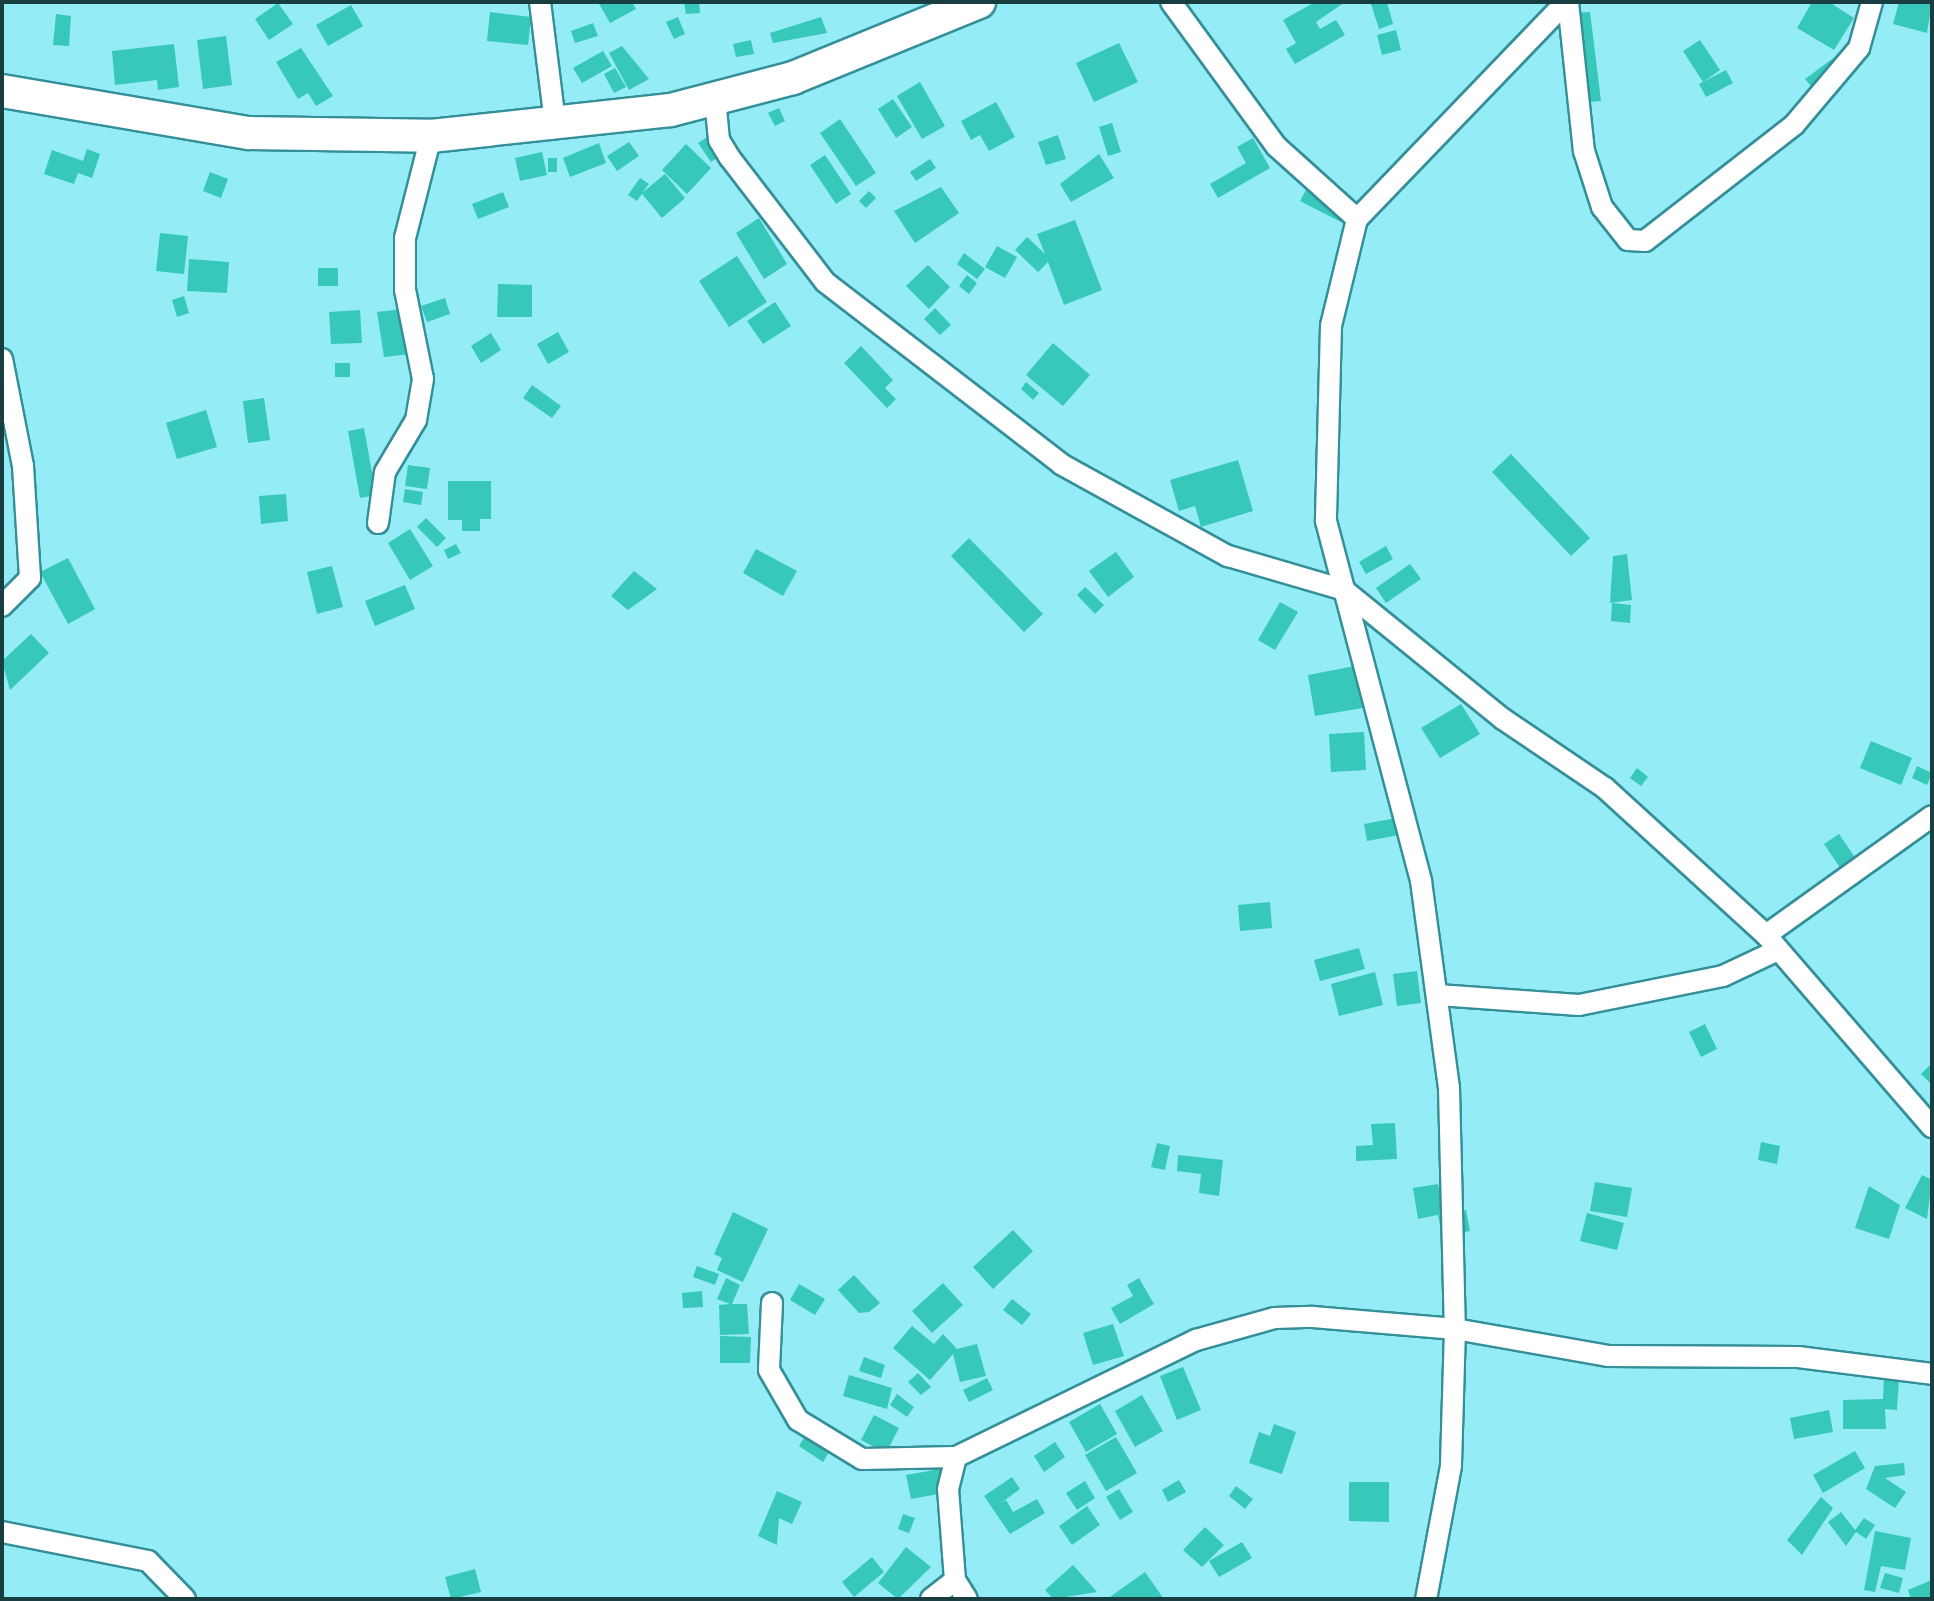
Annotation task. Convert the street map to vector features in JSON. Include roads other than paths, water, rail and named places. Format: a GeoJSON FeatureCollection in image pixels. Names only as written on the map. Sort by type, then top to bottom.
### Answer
{"type":"FeatureCollection","features":[{"type":"Feature","properties":{"kind":"main road"},"geometry":{"type":"LineString","coordinates":[[2,91],[249,133],[431,136],[555,122],[715,98],[793,78],[979,2]]}},
{"type":"Feature","properties":{"kind":"street"},"geometry":{"type":"LineString","coordinates":[[540,2],[555,122]]}},
{"type":"Feature","properties":{"kind":"street"},"geometry":{"type":"LineString","coordinates":[[1171,2],[1276,146],[1357,219]]}},
{"type":"Feature","properties":{"kind":"street"},"geometry":{"type":"LineString","coordinates":[[1426,1599],[1451,1466],[1455,1329],[1449,1088],[1421,881],[1326,521],[1331,326],[1357,219],[1567,2]]}},
{"type":"Feature","properties":{"kind":"street"},"geometry":{"type":"LineString","coordinates":[[1567,2],[1584,151],[1602,207],[1628,240],[1645,241],[1794,125],[1859,48],[1872,2]]}},
{"type":"Feature","properties":{"kind":"street"},"geometry":{"type":"LineString","coordinates":[[715,98],[719,140],[825,282],[915,357],[1061,464],[1228,556],[1344,590],[1503,719],[1618,797],[1772,942],[1932,1127]]}},
{"type":"Feature","properties":{"kind":"street"},"geometry":{"type":"LineString","coordinates":[[378,523],[385,472],[416,420],[423,379],[405,290],[405,238],[431,136]]}},
{"type":"Feature","properties":{"kind":"street"},"geometry":{"type":"LineString","coordinates":[[2,359],[23,466],[30,578],[2,606]]}},
{"type":"Feature","properties":{"kind":"street"},"geometry":{"type":"LineString","coordinates":[[1438,995],[1579,1005],[1723,976],[1772,942],[1932,816]]}},
{"type":"Feature","properties":{"kind":"street"},"geometry":{"type":"LineString","coordinates":[[772,1303],[769,1370],[798,1420],[862,1459],[956,1457],[1170,1351],[1275,1318],[1455,1329],[1608,1356],[1798,1357],[1932,1374]]}},
{"type":"Feature","properties":{"kind":"street"},"geometry":{"type":"LineString","coordinates":[[956,1457],[948,1489],[955,1580],[967,1599]]}},
{"type":"Feature","properties":{"kind":"street"},"geometry":{"type":"LineString","coordinates":[[2,1532],[148,1561],[185,1599]]}},
{"type":"Feature","properties":{"kind":"street"},"geometry":{"type":"LineString","coordinates":[[931,1599],[955,1580]]}}]}
